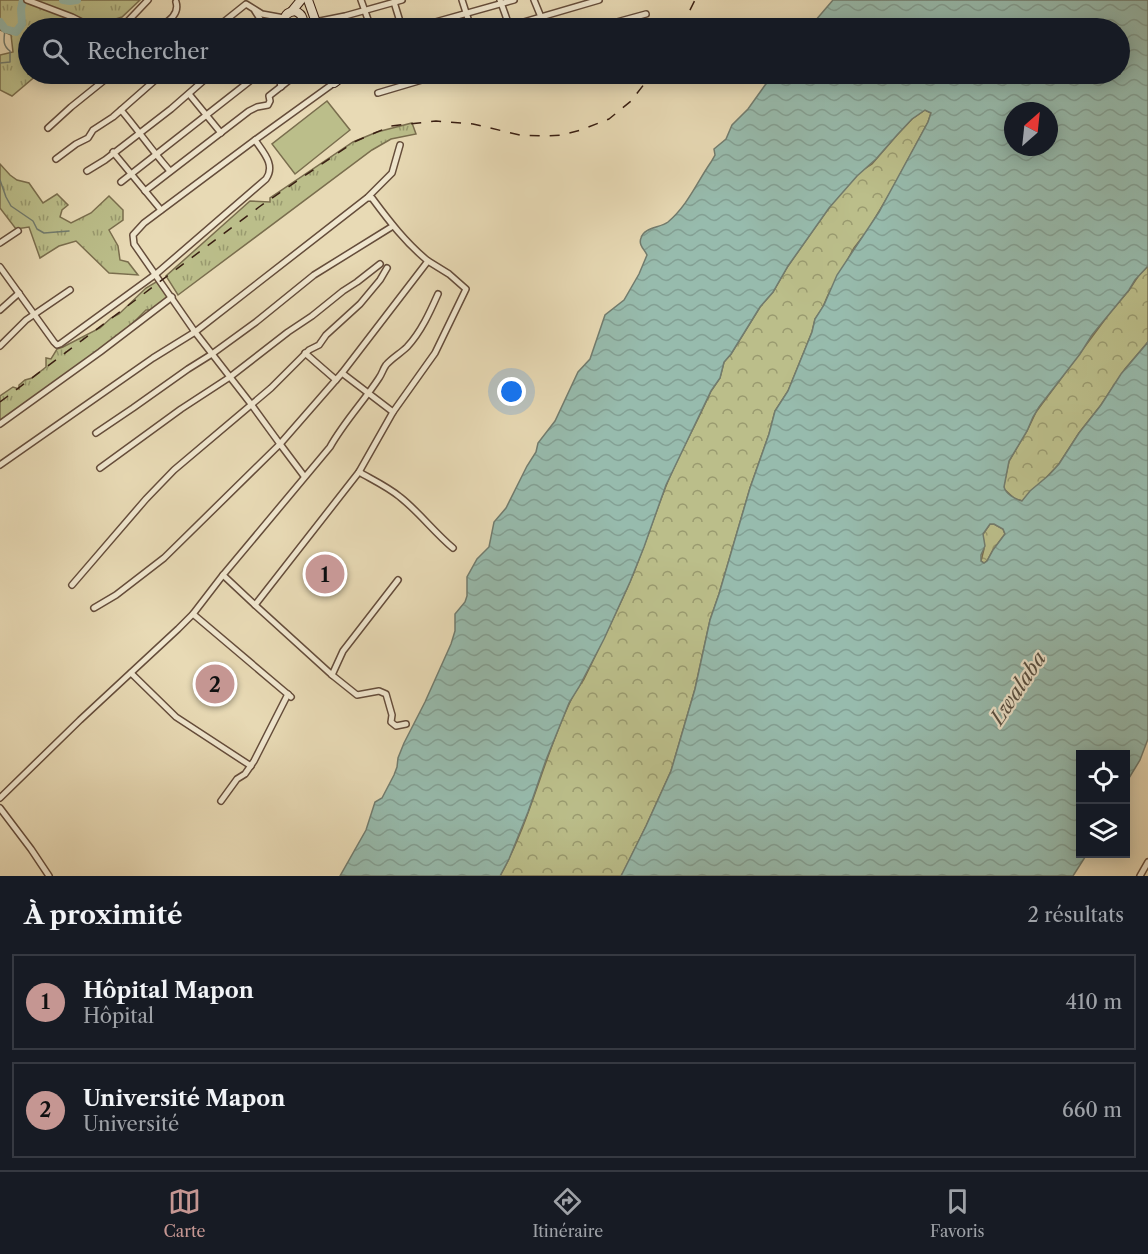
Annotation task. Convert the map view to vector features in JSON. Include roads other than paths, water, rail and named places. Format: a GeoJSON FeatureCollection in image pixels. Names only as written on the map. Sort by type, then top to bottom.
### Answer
{"type":"FeatureCollection","features":[{"type":"Feature","properties":{"kind":"street"},"geometry":{"type":"LineString","coordinates":[[27,0],[74,18]]}},
{"type":"Feature","properties":{"kind":"street"},"geometry":{"type":"LineString","coordinates":[[131,18],[148,0]]}},
{"type":"Feature","properties":{"kind":"street"},"geometry":{"type":"LineString","coordinates":[[228,18],[245,4],[251,5],[262,14],[284,18],[301,0]]}},
{"type":"Feature","properties":{"kind":"street"},"geometry":{"type":"LineString","coordinates":[[361,0],[367,18]]}},
{"type":"Feature","properties":{"kind":"street"},"geometry":{"type":"LineString","coordinates":[[338,18],[402,0]]}},
{"type":"Feature","properties":{"kind":"street"},"geometry":{"type":"LineString","coordinates":[[462,0],[468,18]]}},
{"type":"Feature","properties":{"kind":"street"},"geometry":{"type":"LineString","coordinates":[[452,18],[514,0]]}},
{"type":"Feature","properties":{"kind":"street"},"geometry":{"type":"LineString","coordinates":[[534,0],[541,17]]}},
{"type":"Feature","properties":{"kind":"street"},"geometry":{"type":"LineString","coordinates":[[538,18],[599,0]]}},
{"type":"Feature","properties":{"kind":"street"},"geometry":{"type":"LineString","coordinates":[[394,1],[399,18]]}},
{"type":"Feature","properties":{"kind":"street"},"geometry":{"type":"LineString","coordinates":[[170,18],[177,12],[176,2]]}},
{"type":"Feature","properties":{"kind":"street"},"geometry":{"type":"LineString","coordinates":[[501,2],[505,18]]}},
{"type":"Feature","properties":{"kind":"street"},"geometry":{"type":"LineString","coordinates":[[304,18],[309,3]]}},
{"type":"Feature","properties":{"kind":"street"},"geometry":{"type":"LineString","coordinates":[[309,3],[314,18]]}},
{"type":"Feature","properties":{"kind":"street"},"geometry":{"type":"LineString","coordinates":[[251,5],[260,18]]}},
{"type":"Feature","properties":{"kind":"street"},"geometry":{"type":"LineString","coordinates":[[292,11],[299,13],[300,18]]}},
{"type":"Feature","properties":{"kind":"street"},"geometry":{"type":"LineString","coordinates":[[631,18],[646,14]]}},
{"type":"Feature","properties":{"kind":"street"},"geometry":{"type":"LineString","coordinates":[[48,128],[100,84]]}},
{"type":"Feature","properties":{"kind":"street"},"geometry":{"type":"LineString","coordinates":[[56,159],[75,144],[88,138],[93,130],[113,117],[151,84]]}},
{"type":"Feature","properties":{"kind":"street"},"geometry":{"type":"LineString","coordinates":[[87,171],[171,109],[200,84]]}},
{"type":"Feature","properties":{"kind":"street"},"geometry":{"type":"LineString","coordinates":[[121,182],[246,84]]}},
{"type":"Feature","properties":{"kind":"street"},"geometry":{"type":"LineString","coordinates":[[145,191],[250,110],[268,105],[270,96],[285,84]]}},
{"type":"Feature","properties":{"kind":"street"},"geometry":{"type":"LineString","coordinates":[[304,476],[195,332],[134,244],[133,235],[161,210],[333,84]]}},
{"type":"Feature","properties":{"kind":"street"},"geometry":{"type":"LineString","coordinates":[[378,93],[408,84]]}},
{"type":"Feature","properties":{"kind":"street"},"geometry":{"type":"LineString","coordinates":[[189,94],[220,133]]}},
{"type":"Feature","properties":{"kind":"street"},"geometry":{"type":"LineString","coordinates":[[121,110],[170,171]]}},
{"type":"Feature","properties":{"kind":"street"},"geometry":{"type":"LineString","coordinates":[[2,272],[54,342],[57,345],[60,344],[156,274],[266,179],[270,168],[268,159],[255,140]]}},
{"type":"Feature","properties":{"kind":"street"},"geometry":{"type":"LineString","coordinates":[[0,465],[153,358],[195,332],[368,197],[392,173],[400,145]]}},
{"type":"Feature","properties":{"kind":"street"},"geometry":{"type":"LineString","coordinates":[[113,152],[161,210]]}},
{"type":"Feature","properties":{"kind":"street"},"geometry":{"type":"LineString","coordinates":[[255,605],[359,472],[393,412],[435,353],[466,289],[415,250],[372,198],[368,197]]}},
{"type":"Feature","properties":{"kind":"street"},"geometry":{"type":"LineString","coordinates":[[96,433],[212,354],[314,275],[393,226]]}},
{"type":"Feature","properties":{"kind":"street"},"geometry":{"type":"LineString","coordinates":[[0,243],[18,231]]}},
{"type":"Feature","properties":{"kind":"street"},"geometry":{"type":"LineString","coordinates":[[94,608],[116,595],[164,558],[280,444],[342,373],[428,261]]}},
{"type":"Feature","properties":{"kind":"street"},"geometry":{"type":"LineString","coordinates":[[100,468],[230,377],[380,264]]}},
{"type":"Feature","properties":{"kind":"street"},"geometry":{"type":"LineString","coordinates":[[72,585],[174,470],[271,388],[305,353],[320,343],[360,304],[387,268]]}},
{"type":"Feature","properties":{"kind":"street"},"geometry":{"type":"LineString","coordinates":[[0,346],[20,326],[70,290]]}},
{"type":"Feature","properties":{"kind":"street"},"geometry":{"type":"LineString","coordinates":[[0,310],[19,293]]}},
{"type":"Feature","properties":{"kind":"street"},"geometry":{"type":"LineString","coordinates":[[0,798],[193,614],[330,447],[387,364],[413,340],[438,294]]}},
{"type":"Feature","properties":{"kind":"street"},"geometry":{"type":"LineString","coordinates":[[0,424],[172,297]]}},
{"type":"Feature","properties":{"kind":"street"},"geometry":{"type":"LineString","coordinates":[[305,353],[336,380]]}},
{"type":"Feature","properties":{"kind":"street"},"geometry":{"type":"LineString","coordinates":[[342,373],[393,412]]}},
{"type":"Feature","properties":{"kind":"street"},"geometry":{"type":"LineString","coordinates":[[359,472],[402,499],[453,548]]}},
{"type":"Feature","properties":{"kind":"street"},"geometry":{"type":"LineString","coordinates":[[223,575],[357,695],[379,691],[386,694],[392,715],[391,722],[396,726],[406,724]]}},
{"type":"Feature","properties":{"kind":"street"},"geometry":{"type":"LineString","coordinates":[[332,675],[343,651],[398,580]]}},
{"type":"Feature","properties":{"kind":"street"},"geometry":{"type":"LineString","coordinates":[[193,614],[289,695],[251,766],[237,779],[221,801]]}},
{"type":"Feature","properties":{"kind":"street"},"geometry":{"type":"LineString","coordinates":[[131,673],[176,717],[251,766]]}},
{"type":"Feature","properties":{"kind":"street"},"geometry":{"type":"LineString","coordinates":[[0,808],[49,876]]}},
{"type":"Feature","properties":{"kind":"street"},"geometry":{"type":"LineString","coordinates":[[1140,876],[1148,862]]}},
{"type":"Feature","properties":{"kind":"water","name":"Lwalaba"},"geometry":{"type":"Polygon","coordinates":[[[833,0],[1148,0],[1148,266],[1092,335],[1039,407],[1009,461],[1004,487],[1011,496],[1022,501],[1049,475],[1121,374],[1148,342],[1148,739],[1140,760],[1130,776],[1130,750],[1076,750],[1076,858],[1084,858],[1073,876],[621,876],[671,771],[695,689],[710,620],[775,411],[788,391],[815,319],[837,275],[879,212],[928,122],[931,113],[925,110],[912,119],[829,208],[724,362],[720,378],[711,391],[666,485],[630,582],[604,639],[569,703],[528,812],[500,876],[340,876],[366,830],[375,802],[382,798],[394,775],[404,743],[451,644],[455,631],[455,614],[467,596],[467,577],[477,559],[489,547],[494,522],[506,508],[536,452],[538,443],[555,421],[578,372],[590,359],[605,315],[624,300],[639,274],[647,255],[640,243],[643,234],[668,222],[681,208],[715,155],[714,149],[726,139],[732,125],[748,109],[766,84],[1130,84],[1130,18],[818,18],[833,0]],[[990,524],[983,534],[985,546],[981,561],[984,563],[1005,534],[1003,529],[990,524]]]}},
{"type":"Feature","properties":{"kind":"waterway"},"geometry":{"type":"LineString","coordinates":[[22,18],[23,0]]}},
{"type":"Feature","properties":{"kind":"waterway"},"geometry":{"type":"LineString","coordinates":[[63,0],[77,0]]}},
{"type":"Feature","properties":{"kind":"waterway"},"geometry":{"type":"LineString","coordinates":[[0,22],[5,29],[16,32],[18,29]]}},
{"type":"Feature","properties":{"kind":"waterway"},"geometry":{"type":"LineString","coordinates":[[0,63],[10,62],[10,51],[4,42],[5,29]]}},
{"type":"Feature","properties":{"kind":"waterway"},"geometry":{"type":"LineString","coordinates":[[0,180],[11,206],[33,221],[37,229],[44,233],[69,231]]}},
{"type":"Feature","properties":{"kind":"railway"},"geometry":{"type":"LineString","coordinates":[[686,18],[695,0]]}},
{"type":"Feature","properties":{"kind":"railway"},"geometry":{"type":"LineString","coordinates":[[0,402],[259,207],[354,142],[391,126],[436,121],[473,124],[520,135],[562,135],[609,119],[631,101],[644,84]]}},
{"type":"Feature","properties":{"kind":"place","name":"Hôpital Mapon"},"geometry":{"type":"Point","coordinates":[325,574]}},
{"type":"Feature","properties":{"kind":"place","name":"Université Mapon"},"geometry":{"type":"Point","coordinates":[215,684]}}]}
